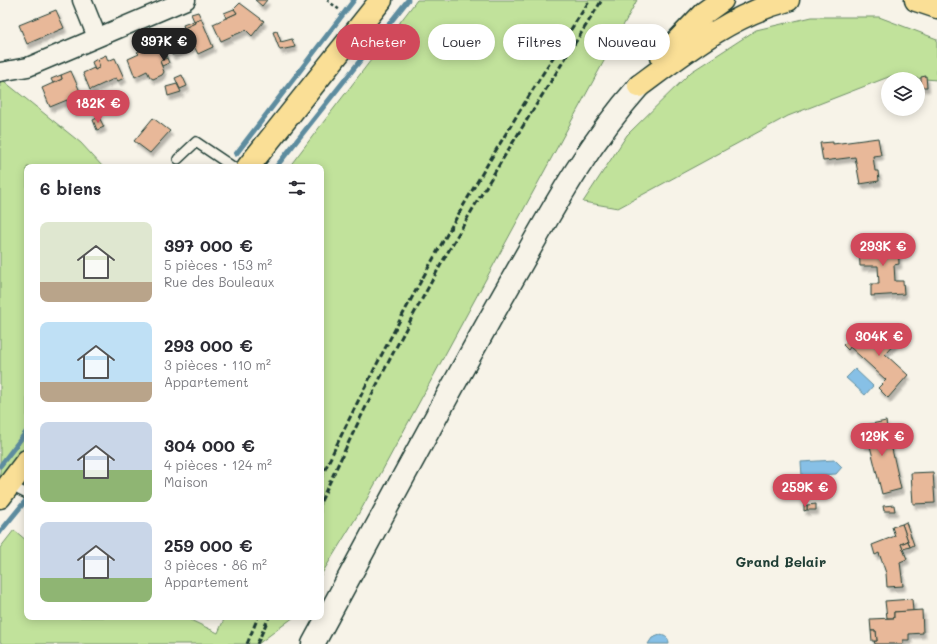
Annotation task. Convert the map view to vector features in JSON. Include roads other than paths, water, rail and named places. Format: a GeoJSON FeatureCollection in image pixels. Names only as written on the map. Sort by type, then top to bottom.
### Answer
{"type":"FeatureCollection","features":[{"type":"Feature","properties":{"kind":"main road"},"geometry":{"type":"LineString","coordinates":[[250,164],[381,0]]}},
{"type":"Feature","properties":{"kind":"main road"},"geometry":{"type":"LineString","coordinates":[[313,644],[470,354],[569,179],[594,142],[639,86],[689,28],[704,13],[722,0]]}},
{"type":"Feature","properties":{"kind":"main road"},"geometry":{"type":"LineString","coordinates":[[639,86],[717,30],[746,15],[788,0]]}},
{"type":"Feature","properties":{"kind":"main road"},"geometry":{"type":"LineString","coordinates":[[916,0],[937,7]]}},
{"type":"Feature","properties":{"kind":"main road"},"geometry":{"type":"LineString","coordinates":[[12,492],[24,467]]}},
{"type":"Feature","properties":{"kind":"street"},"geometry":{"type":"LineString","coordinates":[[82,0],[98,37]]}},
{"type":"Feature","properties":{"kind":"street"},"geometry":{"type":"LineString","coordinates":[[0,72],[28,66],[186,0]]}},
{"type":"Feature","properties":{"kind":"lane"},"geometry":{"type":"LineString","coordinates":[[178,159],[196,142],[229,164]]}},
{"type":"Feature","properties":{"kind":"water"},"geometry":{"type":"Polygon","coordinates":[[[855,369],[873,386],[865,395],[846,378],[855,369]]]}},
{"type":"Feature","properties":{"kind":"water"},"geometry":{"type":"Polygon","coordinates":[[[835,460],[842,467],[836,474],[802,476],[801,462],[835,460]]]}},
{"type":"Feature","properties":{"kind":"water"},"geometry":{"type":"Polygon","coordinates":[[[660,635],[667,638],[669,644],[648,644],[652,638],[660,635]]]}},
{"type":"Feature","properties":{"kind":"waterway"},"geometry":{"type":"LineString","coordinates":[[236,154],[354,0]]}},
{"type":"Feature","properties":{"kind":"waterway"},"geometry":{"type":"LineString","coordinates":[[278,164],[408,0]]}},
{"type":"Feature","properties":{"kind":"waterway"},"geometry":{"type":"LineString","coordinates":[[0,466],[24,435]]}},
{"type":"Feature","properties":{"kind":"waterway"},"geometry":{"type":"LineString","coordinates":[[0,532],[24,503]]}},
{"type":"Feature","properties":{"kind":"railway"},"geometry":{"type":"LineString","coordinates":[[324,472],[381,355],[447,234],[517,116],[590,0]]}},
{"type":"Feature","properties":{"kind":"railway"},"geometry":{"type":"LineString","coordinates":[[324,495],[382,375],[442,263],[509,149],[602,0]]}},
{"type":"Feature","properties":{"kind":"railway"},"geometry":{"type":"LineString","coordinates":[[247,644],[257,620]]}},
{"type":"Feature","properties":{"kind":"railway"},"geometry":{"type":"LineString","coordinates":[[257,644],[268,620]]}},
{"type":"Feature","properties":{"kind":"district","name":"Grand Belair"},"geometry":{"type":"Point","coordinates":[781,561]}}]}
